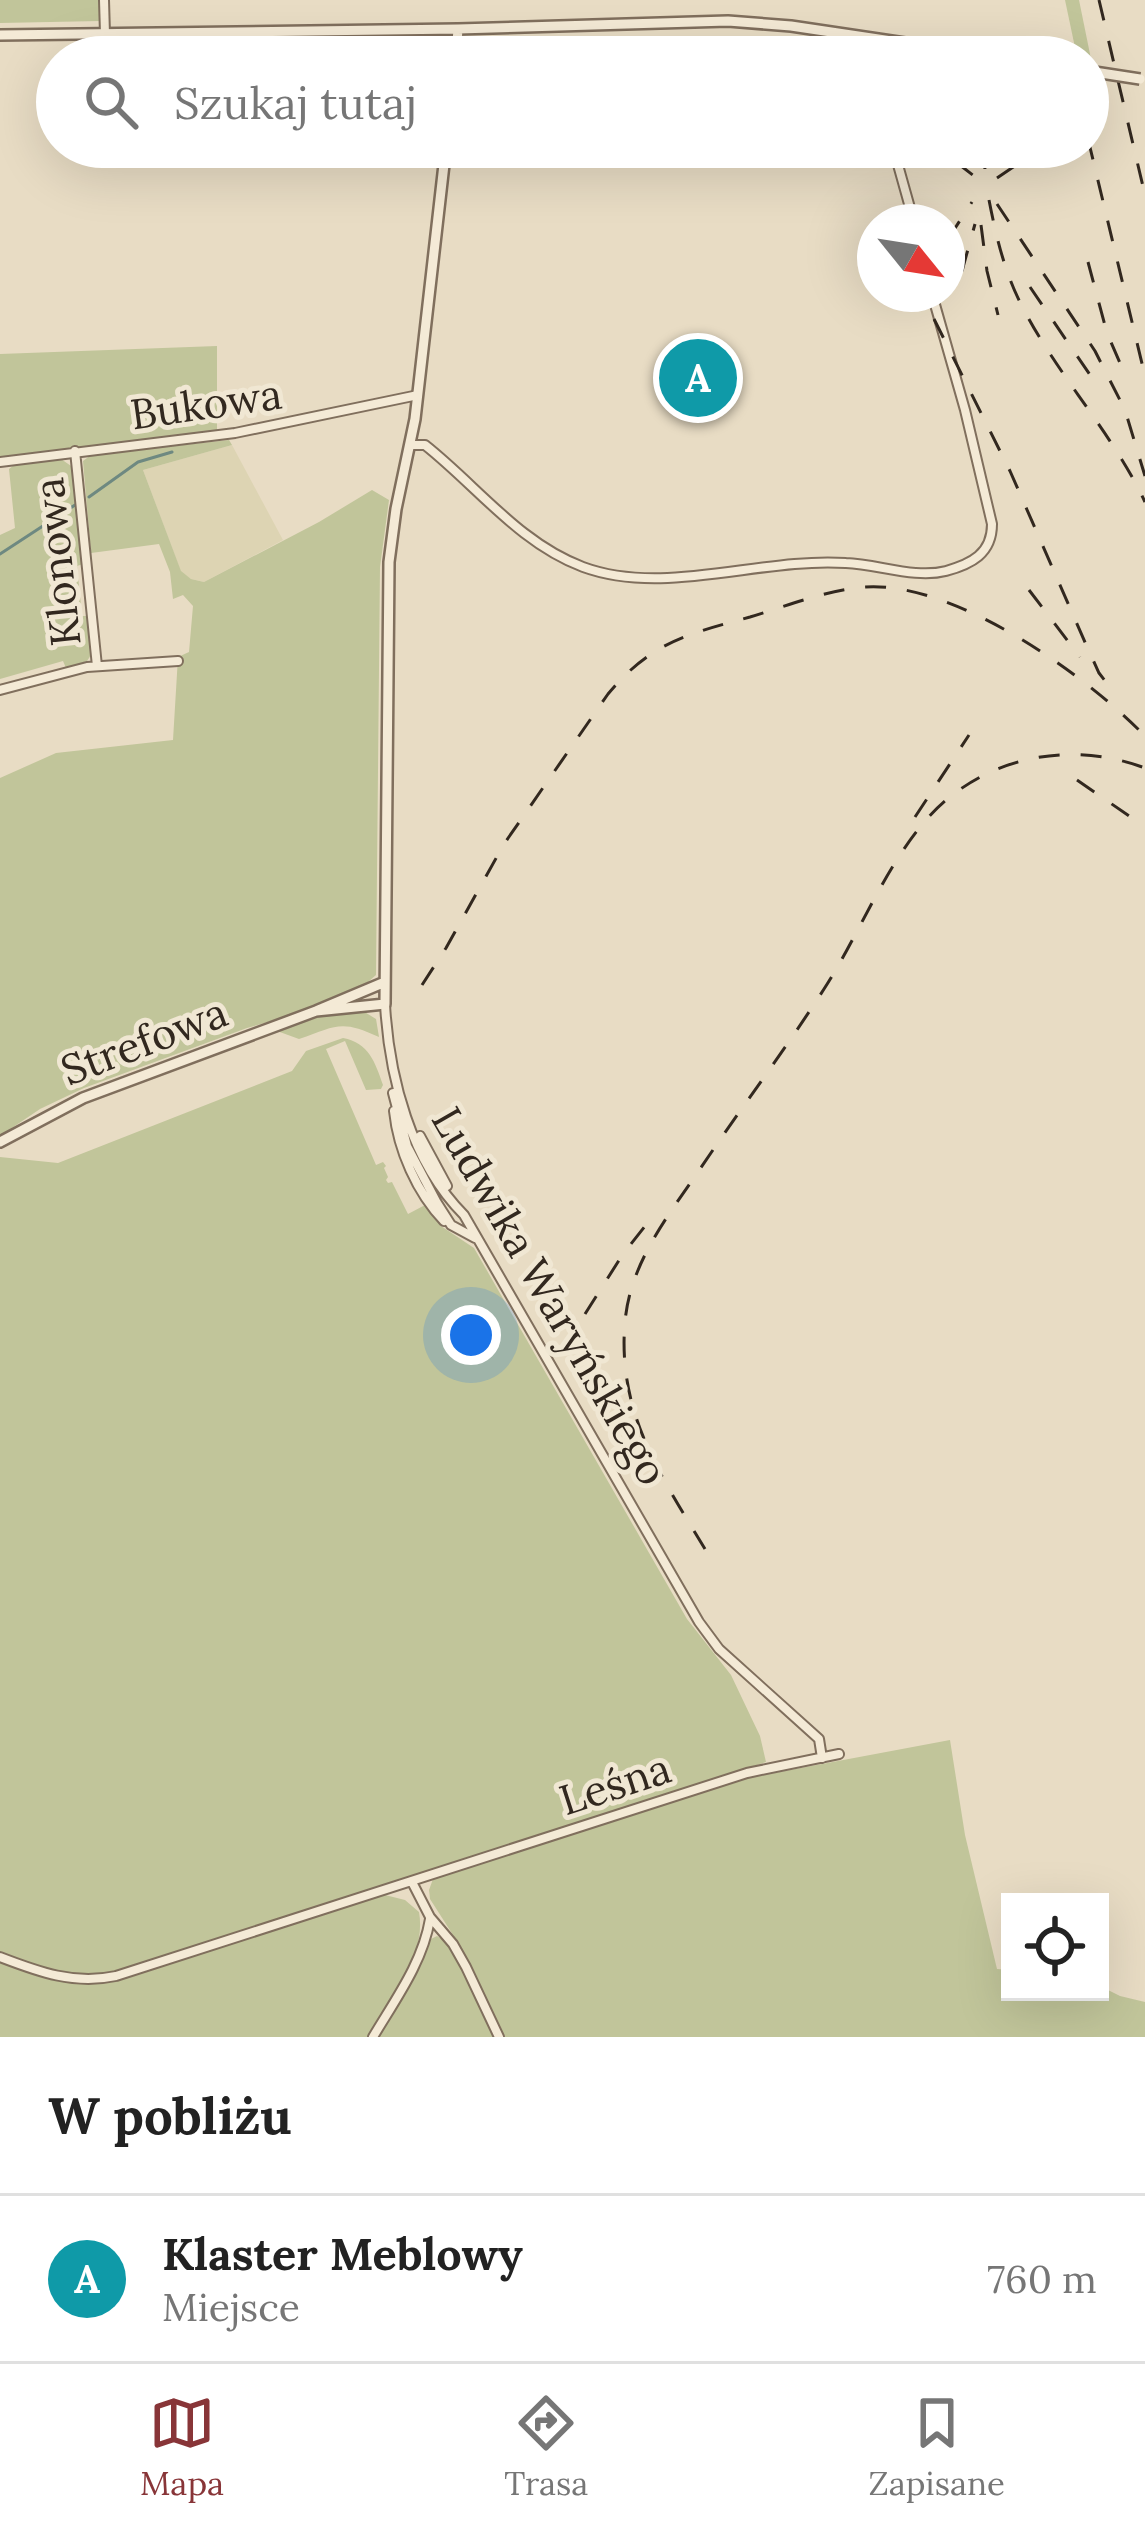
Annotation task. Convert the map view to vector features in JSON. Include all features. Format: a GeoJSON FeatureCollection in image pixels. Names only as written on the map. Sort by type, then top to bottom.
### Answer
{"type":"FeatureCollection","features":[{"type":"Feature","properties":{"kind":"street"},"geometry":{"type":"LineString","coordinates":[[104,0],[105,34]]}},
{"type":"Feature","properties":{"kind":"street"},"geometry":{"type":"LineString","coordinates":[[0,35],[744,22],[846,36]]}},
{"type":"Feature","properties":{"kind":"street"},"geometry":{"type":"LineString","coordinates":[[458,29],[458,36]]}},
{"type":"Feature","properties":{"kind":"street"},"geometry":{"type":"LineString","coordinates":[[1109,73],[1143,79]]}},
{"type":"Feature","properties":{"kind":"street","name":"Ludwika Waryńskiego"},"geometry":{"type":"LineString","coordinates":[[444,168],[418,395],[389,562],[385,1004],[396,1089],[444,1191],[462,1211],[699,1622],[719,1648],[819,1739],[822,1758]]}},
{"type":"Feature","properties":{"kind":"street"},"geometry":{"type":"LineString","coordinates":[[899,168],[909,204]]}},
{"type":"Feature","properties":{"kind":"street"},"geometry":{"type":"LineString","coordinates":[[411,445],[425,445],[543,548],[604,573],[652,578],[821,562],[939,573],[977,558],[987,548],[992,532],[937,312]]}},
{"type":"Feature","properties":{"kind":"street","name":"Bukowa"},"geometry":{"type":"LineString","coordinates":[[0,462],[235,434],[418,395]]}},
{"type":"Feature","properties":{"kind":"street","name":"Klonowa"},"geometry":{"type":"LineString","coordinates":[[75,451],[98,666]]}},
{"type":"Feature","properties":{"kind":"street","name":"Klonowa"},"geometry":{"type":"LineString","coordinates":[[0,690],[98,666],[178,661]]}},
{"type":"Feature","properties":{"kind":"street","name":"Strefowa"},"geometry":{"type":"LineString","coordinates":[[0,1142],[82,1098],[385,982]]}},
{"type":"Feature","properties":{"kind":"street","name":"Strefowa"},"geometry":{"type":"LineString","coordinates":[[316,1011],[385,1004]]}},
{"type":"Feature","properties":{"kind":"street"},"geometry":{"type":"LineString","coordinates":[[396,1089],[411,1156],[451,1225],[476,1239]]}},
{"type":"Feature","properties":{"kind":"street","name":"Leśna"},"geometry":{"type":"LineString","coordinates":[[0,1957],[57,1977],[102,1979],[746,1773],[839,1754]]}},
{"type":"Feature","properties":{"kind":"street"},"geometry":{"type":"LineString","coordinates":[[412,1882],[430,1917],[466,1966],[499,2037]]}},
{"type":"Feature","properties":{"kind":"street"},"geometry":{"type":"LineString","coordinates":[[373,2037],[422,1949],[430,1917]]}},
{"type":"Feature","properties":{"kind":"shaded area"},"geometry":{"type":"Polygon","coordinates":[[[232,445],[283,540],[204,582],[191,579],[181,572],[143,470],[232,445]]]}},
{"type":"Feature","properties":{"kind":"green space"},"geometry":{"type":"Polygon","coordinates":[[[0,0],[100,0],[100,21],[0,23],[0,0]]]}},
{"type":"Feature","properties":{"kind":"green space"},"geometry":{"type":"Polygon","coordinates":[[[1065,0],[1079,0],[1086,36],[1073,36],[1065,0]]]}},
{"type":"Feature","properties":{"kind":"green space"},"geometry":{"type":"Polygon","coordinates":[[[217,346],[217,432],[0,458],[0,354],[217,346]]]}},
{"type":"Feature","properties":{"kind":"green space"},"geometry":{"type":"Polygon","coordinates":[[[229,440],[232,445],[143,470],[181,571],[191,579],[204,582],[372,490],[389,500],[380,567],[376,975],[295,1014],[84,1088],[0,1136],[0,778],[56,753],[173,740],[178,657],[189,652],[193,606],[183,595],[173,599],[170,572],[159,544],[91,553],[83,461],[91,455],[229,440]]]}},
{"type":"Feature","properties":{"kind":"green space"},"geometry":{"type":"Polygon","coordinates":[[[61,459],[74,468],[83,564],[77,566],[82,616],[89,616],[93,652],[87,661],[66,668],[63,661],[0,679],[0,535],[15,528],[9,469],[61,459]]]}},
{"type":"Feature","properties":{"kind":"green space"},"geometry":{"type":"Polygon","coordinates":[[[363,1011],[376,1019],[379,1037],[347,1026],[299,1039],[277,1031],[322,1016],[363,1011]]]}},
{"type":"Feature","properties":{"kind":"green space"},"geometry":{"type":"Polygon","coordinates":[[[343,1038],[365,1049],[383,1085],[366,1090],[345,1041],[326,1049],[376,1165],[383,1162],[386,1166],[386,1180],[392,1182],[408,1214],[427,1204],[441,1226],[474,1248],[687,1619],[731,1675],[760,1736],[766,1762],[143,1965],[86,1974],[38,1966],[0,1952],[0,1157],[58,1163],[292,1071],[306,1051],[343,1038]]]}},
{"type":"Feature","properties":{"kind":"green space"},"geometry":{"type":"Polygon","coordinates":[[[950,1740],[965,1835],[997,1969],[1001,1969],[1001,2001],[1109,2001],[1109,1990],[1145,2002],[1145,2037],[502,2037],[453,1935],[430,1899],[433,1879],[748,1778],[950,1740]]]}},
{"type":"Feature","properties":{"kind":"green space"},"geometry":{"type":"Polygon","coordinates":[[[385,1895],[405,1900],[419,1912],[420,1928],[405,1977],[369,2037],[0,2037],[0,1962],[54,1980],[112,1982],[385,1895]]]}},
{"type":"Feature","properties":{"kind":"green space"},"geometry":{"type":"Polygon","coordinates":[[[437,1936],[464,1967],[495,2037],[377,2037],[429,1940],[437,1936]]]}},
{"type":"Feature","properties":{"kind":"waterway"},"geometry":{"type":"LineString","coordinates":[[89,497],[138,462],[172,452]]}},
{"type":"Feature","properties":{"kind":"waterway"},"geometry":{"type":"LineString","coordinates":[[0,554],[75,505]]}},
{"type":"Feature","properties":{"kind":"railway"},"geometry":{"type":"LineString","coordinates":[[1099,0],[1107,36]]}},
{"type":"Feature","properties":{"kind":"railway"},"geometry":{"type":"LineString","coordinates":[[1109,42],[1145,195]]}},
{"type":"Feature","properties":{"kind":"railway"},"geometry":{"type":"LineString","coordinates":[[964,168],[974,176]]}},
{"type":"Feature","properties":{"kind":"railway"},"geometry":{"type":"LineString","coordinates":[[997,178],[1012,168]]}},
{"type":"Feature","properties":{"kind":"railway"},"geometry":{"type":"LineString","coordinates":[[1095,168],[1145,376]]}},
{"type":"Feature","properties":{"kind":"railway"},"geometry":{"type":"LineString","coordinates":[[989,200],[1002,255],[1022,306],[1145,502]]}},
{"type":"Feature","properties":{"kind":"railway"},"geometry":{"type":"LineString","coordinates":[[965,213],[972,202]]}},
{"type":"Feature","properties":{"kind":"railway"},"geometry":{"type":"LineString","coordinates":[[997,204],[1095,351],[1125,410],[1145,476]]}},
{"type":"Feature","properties":{"kind":"railway"},"geometry":{"type":"LineString","coordinates":[[965,260],[975,224]]}},
{"type":"Feature","properties":{"kind":"railway"},"geometry":{"type":"LineString","coordinates":[[981,225],[998,315]]}},
{"type":"Feature","properties":{"kind":"railway"},"geometry":{"type":"LineString","coordinates":[[1088,262],[1107,333],[1123,370]]}},
{"type":"Feature","properties":{"kind":"railway"},"geometry":{"type":"LineString","coordinates":[[1030,287],[1101,391]]}},
{"type":"Feature","properties":{"kind":"railway"},"geometry":{"type":"LineString","coordinates":[[934,319],[1010,471],[1099,673],[1117,696]]}},
{"type":"Feature","properties":{"kind":"railway"},"geometry":{"type":"LineString","coordinates":[[422,985],[504,844],[608,694],[655,651],[689,635],[836,591],[900,589],[975,614],[1014,635],[1086,684],[1142,733]]}},
{"type":"Feature","properties":{"kind":"railway"},"geometry":{"type":"LineString","coordinates":[[1029,590],[1080,657]]}},
{"type":"Feature","properties":{"kind":"railway"},"geometry":{"type":"LineString","coordinates":[[915,817],[969,735]]}},
{"type":"Feature","properties":{"kind":"railway"},"geometry":{"type":"LineString","coordinates":[[705,1549],[658,1469],[628,1386],[624,1355],[628,1300],[652,1241],[809,1012],[898,858],[934,811],[976,779],[1022,761],[1096,756],[1145,768]]}},
{"type":"Feature","properties":{"kind":"railway"},"geometry":{"type":"LineString","coordinates":[[1077,780],[1145,827]]}},
{"type":"Feature","properties":{"kind":"railway"},"geometry":{"type":"LineString","coordinates":[[585,1314],[649,1221]]}},
{"type":"Feature","properties":{"kind":"place","name":"Klaster Meblowy"},"geometry":{"type":"Point","coordinates":[698,378]}}]}
